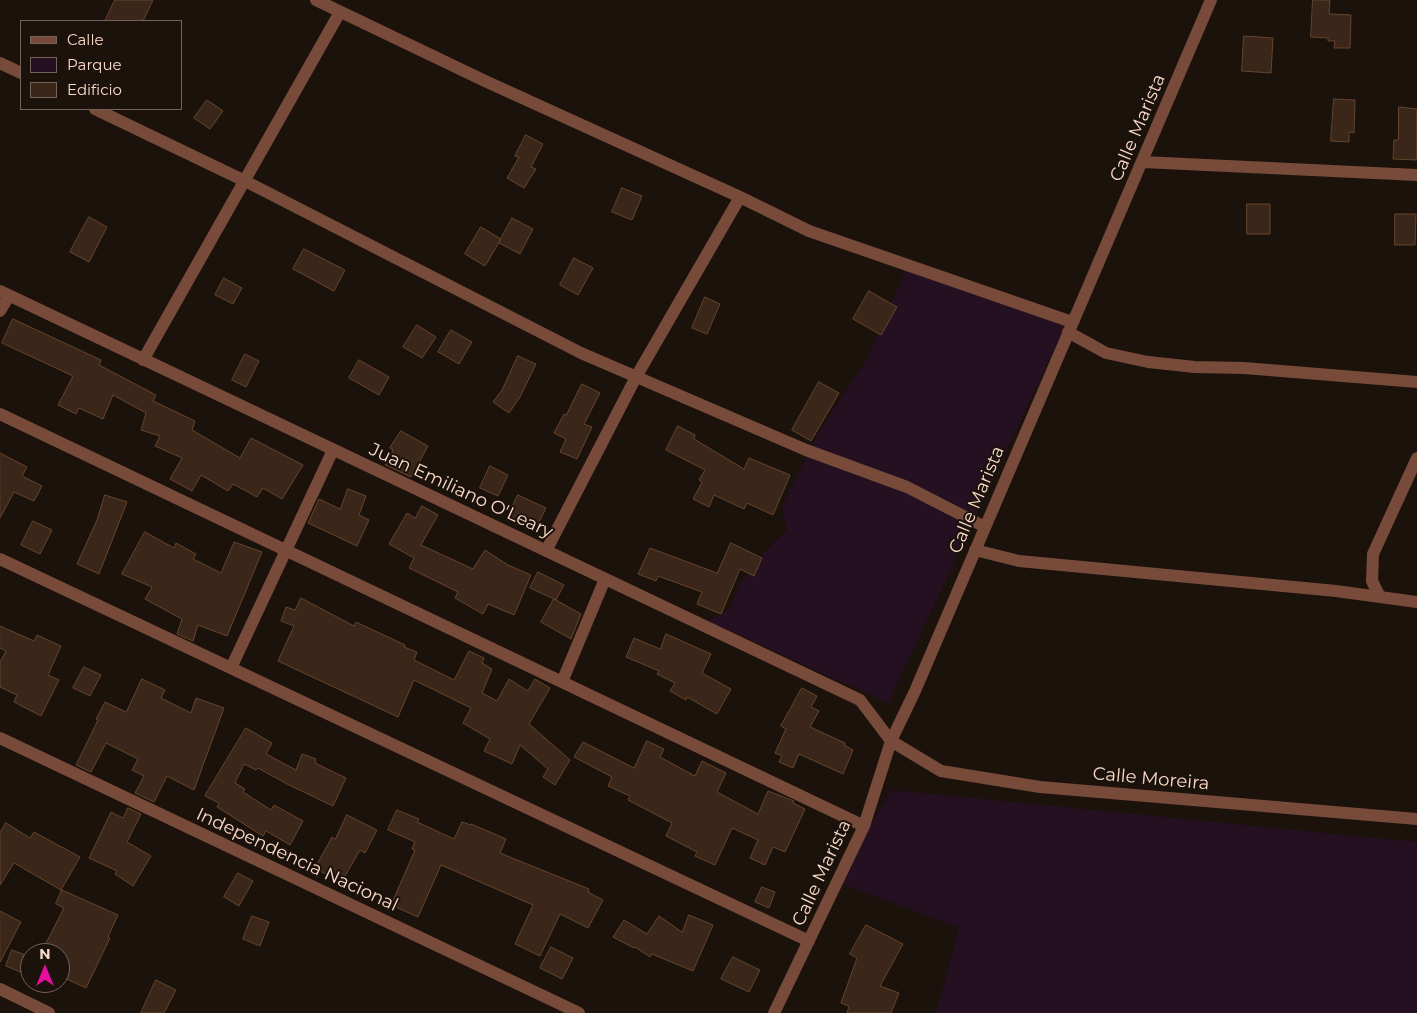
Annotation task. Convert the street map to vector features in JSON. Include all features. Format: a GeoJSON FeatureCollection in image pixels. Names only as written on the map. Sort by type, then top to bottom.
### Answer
{"type":"FeatureCollection","features":[{"type":"Feature","properties":{"kind":"street"},"geometry":{"type":"LineString","coordinates":[[316,0],[485,81],[809,230],[1070,327],[1106,353],[1148,362],[1195,367],[1244,368],[1417,382]]}},
{"type":"Feature","properties":{"kind":"street","name":"Calle Marista"},"geometry":{"type":"LineString","coordinates":[[774,1013],[864,826],[891,741],[915,691],[1211,0]]}},
{"type":"Feature","properties":{"kind":"street"},"geometry":{"type":"LineString","coordinates":[[143,360],[340,12]]}},
{"type":"Feature","properties":{"kind":"street"},"geometry":{"type":"LineString","coordinates":[[0,62],[20,72]]}},
{"type":"Feature","properties":{"kind":"street"},"geometry":{"type":"LineString","coordinates":[[97,110],[245,181],[582,353],[806,450],[907,487],[985,527]]}},
{"type":"Feature","properties":{"kind":"street"},"geometry":{"type":"LineString","coordinates":[[1143,162],[1417,175]]}},
{"type":"Feature","properties":{"kind":"street"},"geometry":{"type":"LineString","coordinates":[[546,551],[636,377],[740,197]]}},
{"type":"Feature","properties":{"kind":"street"},"geometry":{"type":"LineString","coordinates":[[0,311],[4,293]]}},
{"type":"Feature","properties":{"kind":"street","name":"Juan Emiliano O'Leary"},"geometry":{"type":"LineString","coordinates":[[4,293],[860,700],[891,741]]}},
{"type":"Feature","properties":{"kind":"street"},"geometry":{"type":"LineString","coordinates":[[0,414],[864,826]]}},
{"type":"Feature","properties":{"kind":"street"},"geometry":{"type":"LineString","coordinates":[[231,668],[333,450]]}},
{"type":"Feature","properties":{"kind":"street"},"geometry":{"type":"LineString","coordinates":[[1380,597],[1372,581],[1373,554],[1417,458]]}},
{"type":"Feature","properties":{"kind":"street"},"geometry":{"type":"LineString","coordinates":[[974,550],[1019,561],[1326,590],[1417,602]]}},
{"type":"Feature","properties":{"kind":"street"},"geometry":{"type":"LineString","coordinates":[[0,559],[809,941]]}},
{"type":"Feature","properties":{"kind":"street"},"geometry":{"type":"LineString","coordinates":[[562,682],[604,579]]}},
{"type":"Feature","properties":{"kind":"street","name":"Independencia Nacional"},"geometry":{"type":"LineString","coordinates":[[0,738],[580,1013]]}},
{"type":"Feature","properties":{"kind":"street","name":"Calle Moreira"},"geometry":{"type":"LineString","coordinates":[[891,741],[942,772],[1040,786],[1417,819]]}},
{"type":"Feature","properties":{"kind":"street"},"geometry":{"type":"LineString","coordinates":[[0,989],[49,1013]]}},
{"type":"Feature","properties":{"kind":"green space"},"geometry":{"type":"Polygon","coordinates":[[[910,259],[1067,322],[888,703],[708,621],[730,609],[740,585],[753,565],[787,530],[782,506],[821,428],[868,358],[910,259]]]}},
{"type":"Feature","properties":{"kind":"green space"},"geometry":{"type":"Polygon","coordinates":[[[892,790],[1417,842],[1417,1013],[936,1013],[959,928],[835,881],[892,790]]]}},
{"type":"Feature","properties":{"kind":"building"},"geometry":{"type":"Polygon","coordinates":[[[115,0],[153,0],[143,20],[105,20],[115,0]]]}},
{"type":"Feature","properties":{"kind":"building"},"geometry":{"type":"Polygon","coordinates":[[[1313,0],[1330,0],[1329,14],[1351,15],[1350,48],[1334,48],[1335,41],[1328,41],[1328,38],[1311,37],[1313,0]]]}},
{"type":"Feature","properties":{"kind":"building"},"geometry":{"type":"Polygon","coordinates":[[[1244,36],[1273,38],[1271,73],[1242,71],[1244,36]]]}},
{"type":"Feature","properties":{"kind":"building"},"geometry":{"type":"Polygon","coordinates":[[[1334,99],[1355,100],[1354,133],[1349,132],[1349,142],[1331,141],[1334,99]]]}},
{"type":"Feature","properties":{"kind":"building"},"geometry":{"type":"Polygon","coordinates":[[[207,100],[223,111],[210,129],[194,118],[207,100]]]}},
{"type":"Feature","properties":{"kind":"building"},"geometry":{"type":"Polygon","coordinates":[[[1399,107],[1417,109],[1417,160],[1393,159],[1394,140],[1398,140],[1399,107]]]}},
{"type":"Feature","properties":{"kind":"building"},"geometry":{"type":"Polygon","coordinates":[[[526,135],[543,144],[531,167],[536,169],[524,188],[507,178],[519,157],[515,156],[526,135]]]}},
{"type":"Feature","properties":{"kind":"building"},"geometry":{"type":"Polygon","coordinates":[[[622,188],[642,196],[632,220],[612,212],[622,188]]]}},
{"type":"Feature","properties":{"kind":"building"},"geometry":{"type":"Polygon","coordinates":[[[1247,204],[1270,204],[1270,234],[1247,234],[1247,204]]]}},
{"type":"Feature","properties":{"kind":"building"},"geometry":{"type":"Polygon","coordinates":[[[1395,214],[1416,214],[1415,245],[1395,245],[1395,214]]]}},
{"type":"Feature","properties":{"kind":"building"},"geometry":{"type":"Polygon","coordinates":[[[89,217],[107,227],[89,262],[70,252],[89,217]]]}},
{"type":"Feature","properties":{"kind":"building"},"geometry":{"type":"Polygon","coordinates":[[[512,218],[533,229],[520,254],[499,243],[512,218]]]}},
{"type":"Feature","properties":{"kind":"building"},"geometry":{"type":"Polygon","coordinates":[[[481,227],[501,239],[485,266],[465,254],[481,227]]]}},
{"type":"Feature","properties":{"kind":"building"},"geometry":{"type":"Polygon","coordinates":[[[304,249],[345,270],[334,291],[293,269],[304,249]]]}},
{"type":"Feature","properties":{"kind":"building"},"geometry":{"type":"Polygon","coordinates":[[[574,258],[593,268],[578,295],[560,285],[574,258]]]}},
{"type":"Feature","properties":{"kind":"building"},"geometry":{"type":"Polygon","coordinates":[[[224,278],[242,288],[233,304],[215,295],[224,278]]]}},
{"type":"Feature","properties":{"kind":"building"},"geometry":{"type":"Polygon","coordinates":[[[869,291],[897,307],[881,335],[853,319],[869,291]]]}},
{"type":"Feature","properties":{"kind":"building"},"geometry":{"type":"Polygon","coordinates":[[[705,297],[720,304],[707,334],[692,328],[705,297]]]}},
{"type":"Feature","properties":{"kind":"building"},"geometry":{"type":"Polygon","coordinates":[[[13,319],[101,360],[99,365],[156,395],[153,401],[195,421],[192,430],[240,458],[251,438],[303,465],[282,499],[263,488],[257,497],[233,484],[228,491],[201,475],[192,491],[170,479],[182,458],[155,446],[160,436],[141,430],[146,413],[113,395],[103,419],[79,408],[76,414],[58,405],[73,376],[2,343],[13,319]]]}},
{"type":"Feature","properties":{"kind":"building"},"geometry":{"type":"Polygon","coordinates":[[[417,325],[436,337],[422,358],[403,347],[417,325]]]}},
{"type":"Feature","properties":{"kind":"building"},"geometry":{"type":"Polygon","coordinates":[[[451,330],[472,342],[459,364],[438,352],[451,330]]]}},
{"type":"Feature","properties":{"kind":"building"},"geometry":{"type":"Polygon","coordinates":[[[245,354],[259,361],[246,387],[232,380],[245,354]]]}},
{"type":"Feature","properties":{"kind":"building"},"geometry":{"type":"Polygon","coordinates":[[[518,356],[536,364],[520,397],[509,413],[493,402],[502,390],[518,356]]]}},
{"type":"Feature","properties":{"kind":"building"},"geometry":{"type":"Polygon","coordinates":[[[359,360],[389,377],[379,395],[349,378],[359,360]]]}},
{"type":"Feature","properties":{"kind":"building"},"geometry":{"type":"Polygon","coordinates":[[[819,382],[839,393],[811,441],[792,430],[819,382]]]}},
{"type":"Feature","properties":{"kind":"building"},"geometry":{"type":"Polygon","coordinates":[[[582,384],[600,393],[584,424],[592,427],[577,459],[560,452],[566,439],[554,433],[582,384]]]}},
{"type":"Feature","properties":{"kind":"building"},"geometry":{"type":"Polygon","coordinates":[[[678,426],[695,435],[694,439],[744,469],[749,458],[790,475],[773,515],[747,503],[744,509],[714,495],[709,507],[693,499],[702,482],[699,480],[705,470],[666,450],[678,426]]]}},
{"type":"Feature","properties":{"kind":"building"},"geometry":{"type":"Polygon","coordinates":[[[401,431],[428,446],[411,477],[385,465],[393,450],[390,448],[401,431]]]}},
{"type":"Feature","properties":{"kind":"building"},"geometry":{"type":"Polygon","coordinates":[[[0,453],[27,467],[22,476],[42,486],[34,501],[14,492],[0,518],[0,453]]]}},
{"type":"Feature","properties":{"kind":"building"},"geometry":{"type":"Polygon","coordinates":[[[490,466],[508,475],[498,496],[480,488],[490,466]]]}},
{"type":"Feature","properties":{"kind":"building"},"geometry":{"type":"Polygon","coordinates":[[[348,489],[366,496],[359,515],[369,520],[357,546],[308,523],[319,499],[340,509],[348,489]]]}},
{"type":"Feature","properties":{"kind":"building"},"geometry":{"type":"Polygon","coordinates":[[[105,495],[127,502],[99,574],[77,564],[97,520],[105,495]]]}},
{"type":"Feature","properties":{"kind":"building"},"geometry":{"type":"Polygon","coordinates":[[[518,495],[546,508],[536,528],[508,516],[518,495]]]}},
{"type":"Feature","properties":{"kind":"building"},"geometry":{"type":"Polygon","coordinates":[[[422,506],[438,515],[421,545],[473,569],[485,550],[508,565],[531,575],[514,615],[488,604],[483,614],[455,598],[458,592],[409,568],[414,558],[389,544],[407,513],[415,518],[422,506]]]}},
{"type":"Feature","properties":{"kind":"building"},"geometry":{"type":"Polygon","coordinates":[[[33,521],[52,530],[40,554],[21,545],[33,521]]]}},
{"type":"Feature","properties":{"kind":"building"},"geometry":{"type":"Polygon","coordinates":[[[145,532],[174,548],[176,543],[196,554],[193,559],[221,573],[234,542],[262,552],[227,636],[198,625],[193,641],[177,634],[182,619],[145,599],[152,587],[122,574],[145,532]]]}},
{"type":"Feature","properties":{"kind":"building"},"geometry":{"type":"Polygon","coordinates":[[[731,543],[762,558],[754,576],[740,569],[721,614],[697,604],[702,592],[658,576],[656,581],[638,574],[650,548],[717,573],[731,543]]]}},
{"type":"Feature","properties":{"kind":"building"},"geometry":{"type":"Polygon","coordinates":[[[538,572],[564,585],[556,600],[530,588],[538,572]]]}},
{"type":"Feature","properties":{"kind":"building"},"geometry":{"type":"Polygon","coordinates":[[[301,598],[354,626],[356,622],[405,645],[404,647],[417,652],[414,660],[454,680],[469,651],[484,658],[482,663],[492,669],[482,693],[497,701],[509,679],[528,691],[535,679],[550,688],[529,724],[570,760],[555,785],[543,777],[548,769],[520,745],[512,764],[484,751],[490,739],[463,723],[471,708],[414,680],[398,717],[278,661],[294,626],[281,621],[286,607],[295,610],[301,598]]]}},
{"type":"Feature","properties":{"kind":"building"},"geometry":{"type":"Polygon","coordinates":[[[554,599],[581,614],[571,639],[541,622],[554,599]]]}},
{"type":"Feature","properties":{"kind":"building"},"geometry":{"type":"Polygon","coordinates":[[[0,626],[34,641],[37,635],[61,646],[48,675],[59,680],[41,716],[14,702],[17,695],[0,687],[0,662],[6,651],[0,648],[0,626]]]}},
{"type":"Feature","properties":{"kind":"building"},"geometry":{"type":"Polygon","coordinates":[[[666,634],[711,654],[702,673],[731,689],[717,714],[687,697],[686,700],[670,691],[675,683],[657,674],[659,671],[626,657],[634,638],[660,649],[666,634]]]}},
{"type":"Feature","properties":{"kind":"building"},"geometry":{"type":"Polygon","coordinates":[[[84,667],[101,675],[90,696],[73,688],[84,667]]]}},
{"type":"Feature","properties":{"kind":"building"},"geometry":{"type":"Polygon","coordinates":[[[142,679],[165,690],[161,698],[191,713],[196,698],[224,708],[194,790],[167,776],[154,802],[135,793],[144,776],[132,770],[138,759],[106,743],[91,772],[76,765],[105,702],[126,712],[142,679]]]}},
{"type":"Feature","properties":{"kind":"building"},"geometry":{"type":"Polygon","coordinates":[[[802,688],[817,696],[811,707],[819,711],[810,727],[845,743],[844,745],[853,750],[843,774],[799,754],[793,768],[779,762],[782,756],[775,753],[786,729],[781,726],[802,688]]]}},
{"type":"Feature","properties":{"kind":"building"},"geometry":{"type":"Polygon","coordinates":[[[246,728],[272,743],[266,754],[296,770],[302,754],[316,759],[315,763],[346,778],[333,806],[258,768],[256,770],[244,764],[235,783],[245,789],[243,792],[271,810],[274,805],[303,821],[290,845],[266,831],[263,836],[217,807],[219,803],[205,796],[246,728]]]}},
{"type":"Feature","properties":{"kind":"building"},"geometry":{"type":"Polygon","coordinates":[[[647,741],[664,749],[660,757],[695,776],[702,761],[726,773],[717,792],[758,814],[768,791],[794,801],[793,803],[805,809],[785,852],[773,847],[765,865],[750,858],[758,840],[732,828],[715,865],[695,856],[697,852],[666,836],[672,823],[628,800],[630,796],[608,786],[612,777],[574,757],[583,742],[634,768],[647,741]]]}},
{"type":"Feature","properties":{"kind":"building"},"geometry":{"type":"Polygon","coordinates":[[[128,808],[141,814],[127,842],[151,856],[133,886],[115,874],[117,871],[89,858],[111,812],[123,818],[128,808]]]}},
{"type":"Feature","properties":{"kind":"building"},"geometry":{"type":"Polygon","coordinates":[[[397,810],[419,819],[417,822],[454,839],[462,822],[506,839],[500,853],[589,889],[588,892],[603,900],[588,928],[560,914],[540,956],[515,944],[533,905],[441,865],[418,917],[391,905],[415,850],[412,849],[415,842],[388,830],[397,810]]]}},
{"type":"Feature","properties":{"kind":"building"},"geometry":{"type":"Polygon","coordinates":[[[347,815],[377,830],[365,853],[360,850],[341,883],[315,868],[332,837],[335,839],[347,815]]]}},
{"type":"Feature","properties":{"kind":"building"},"geometry":{"type":"Polygon","coordinates":[[[6,823],[30,838],[34,832],[80,857],[61,890],[14,863],[0,885],[0,833],[6,823]]]}},
{"type":"Feature","properties":{"kind":"building"},"geometry":{"type":"Polygon","coordinates":[[[238,873],[253,881],[239,906],[224,897],[238,873]]]}},
{"type":"Feature","properties":{"kind":"building"},"geometry":{"type":"Polygon","coordinates":[[[762,887],[775,892],[769,908],[755,902],[762,887]]]}},
{"type":"Feature","properties":{"kind":"building"},"geometry":{"type":"Polygon","coordinates":[[[62,890],[118,915],[108,937],[110,938],[86,988],[70,981],[70,943],[46,943],[64,908],[56,904],[62,890]]]}},
{"type":"Feature","properties":{"kind":"building"},"geometry":{"type":"Polygon","coordinates":[[[0,911],[21,922],[0,962],[0,911]]]}},
{"type":"Feature","properties":{"kind":"building"},"geometry":{"type":"Polygon","coordinates":[[[689,915],[713,925],[693,971],[652,954],[650,957],[635,947],[613,937],[624,920],[647,934],[659,916],[682,932],[689,915]]]}},
{"type":"Feature","properties":{"kind":"building"},"geometry":{"type":"Polygon","coordinates":[[[252,916],[269,922],[260,946],[243,939],[252,916]]]}},
{"type":"Feature","properties":{"kind":"building"},"geometry":{"type":"Polygon","coordinates":[[[866,925],[903,944],[880,986],[899,993],[891,1013],[847,1013],[849,1006],[841,1003],[857,958],[850,954],[866,925]]]}},
{"type":"Feature","properties":{"kind":"building"},"geometry":{"type":"Polygon","coordinates":[[[551,947],[573,958],[562,979],[540,968],[551,947]]]}},
{"type":"Feature","properties":{"kind":"building"},"geometry":{"type":"Polygon","coordinates":[[[12,950],[20,953],[20,972],[6,966],[12,950]]]}},
{"type":"Feature","properties":{"kind":"building"},"geometry":{"type":"Polygon","coordinates":[[[733,957],[760,970],[749,992],[721,979],[733,957]]]}},
{"type":"Feature","properties":{"kind":"building"},"geometry":{"type":"Polygon","coordinates":[[[156,980],[176,990],[164,1013],[141,1013],[156,980]]]}}]}
